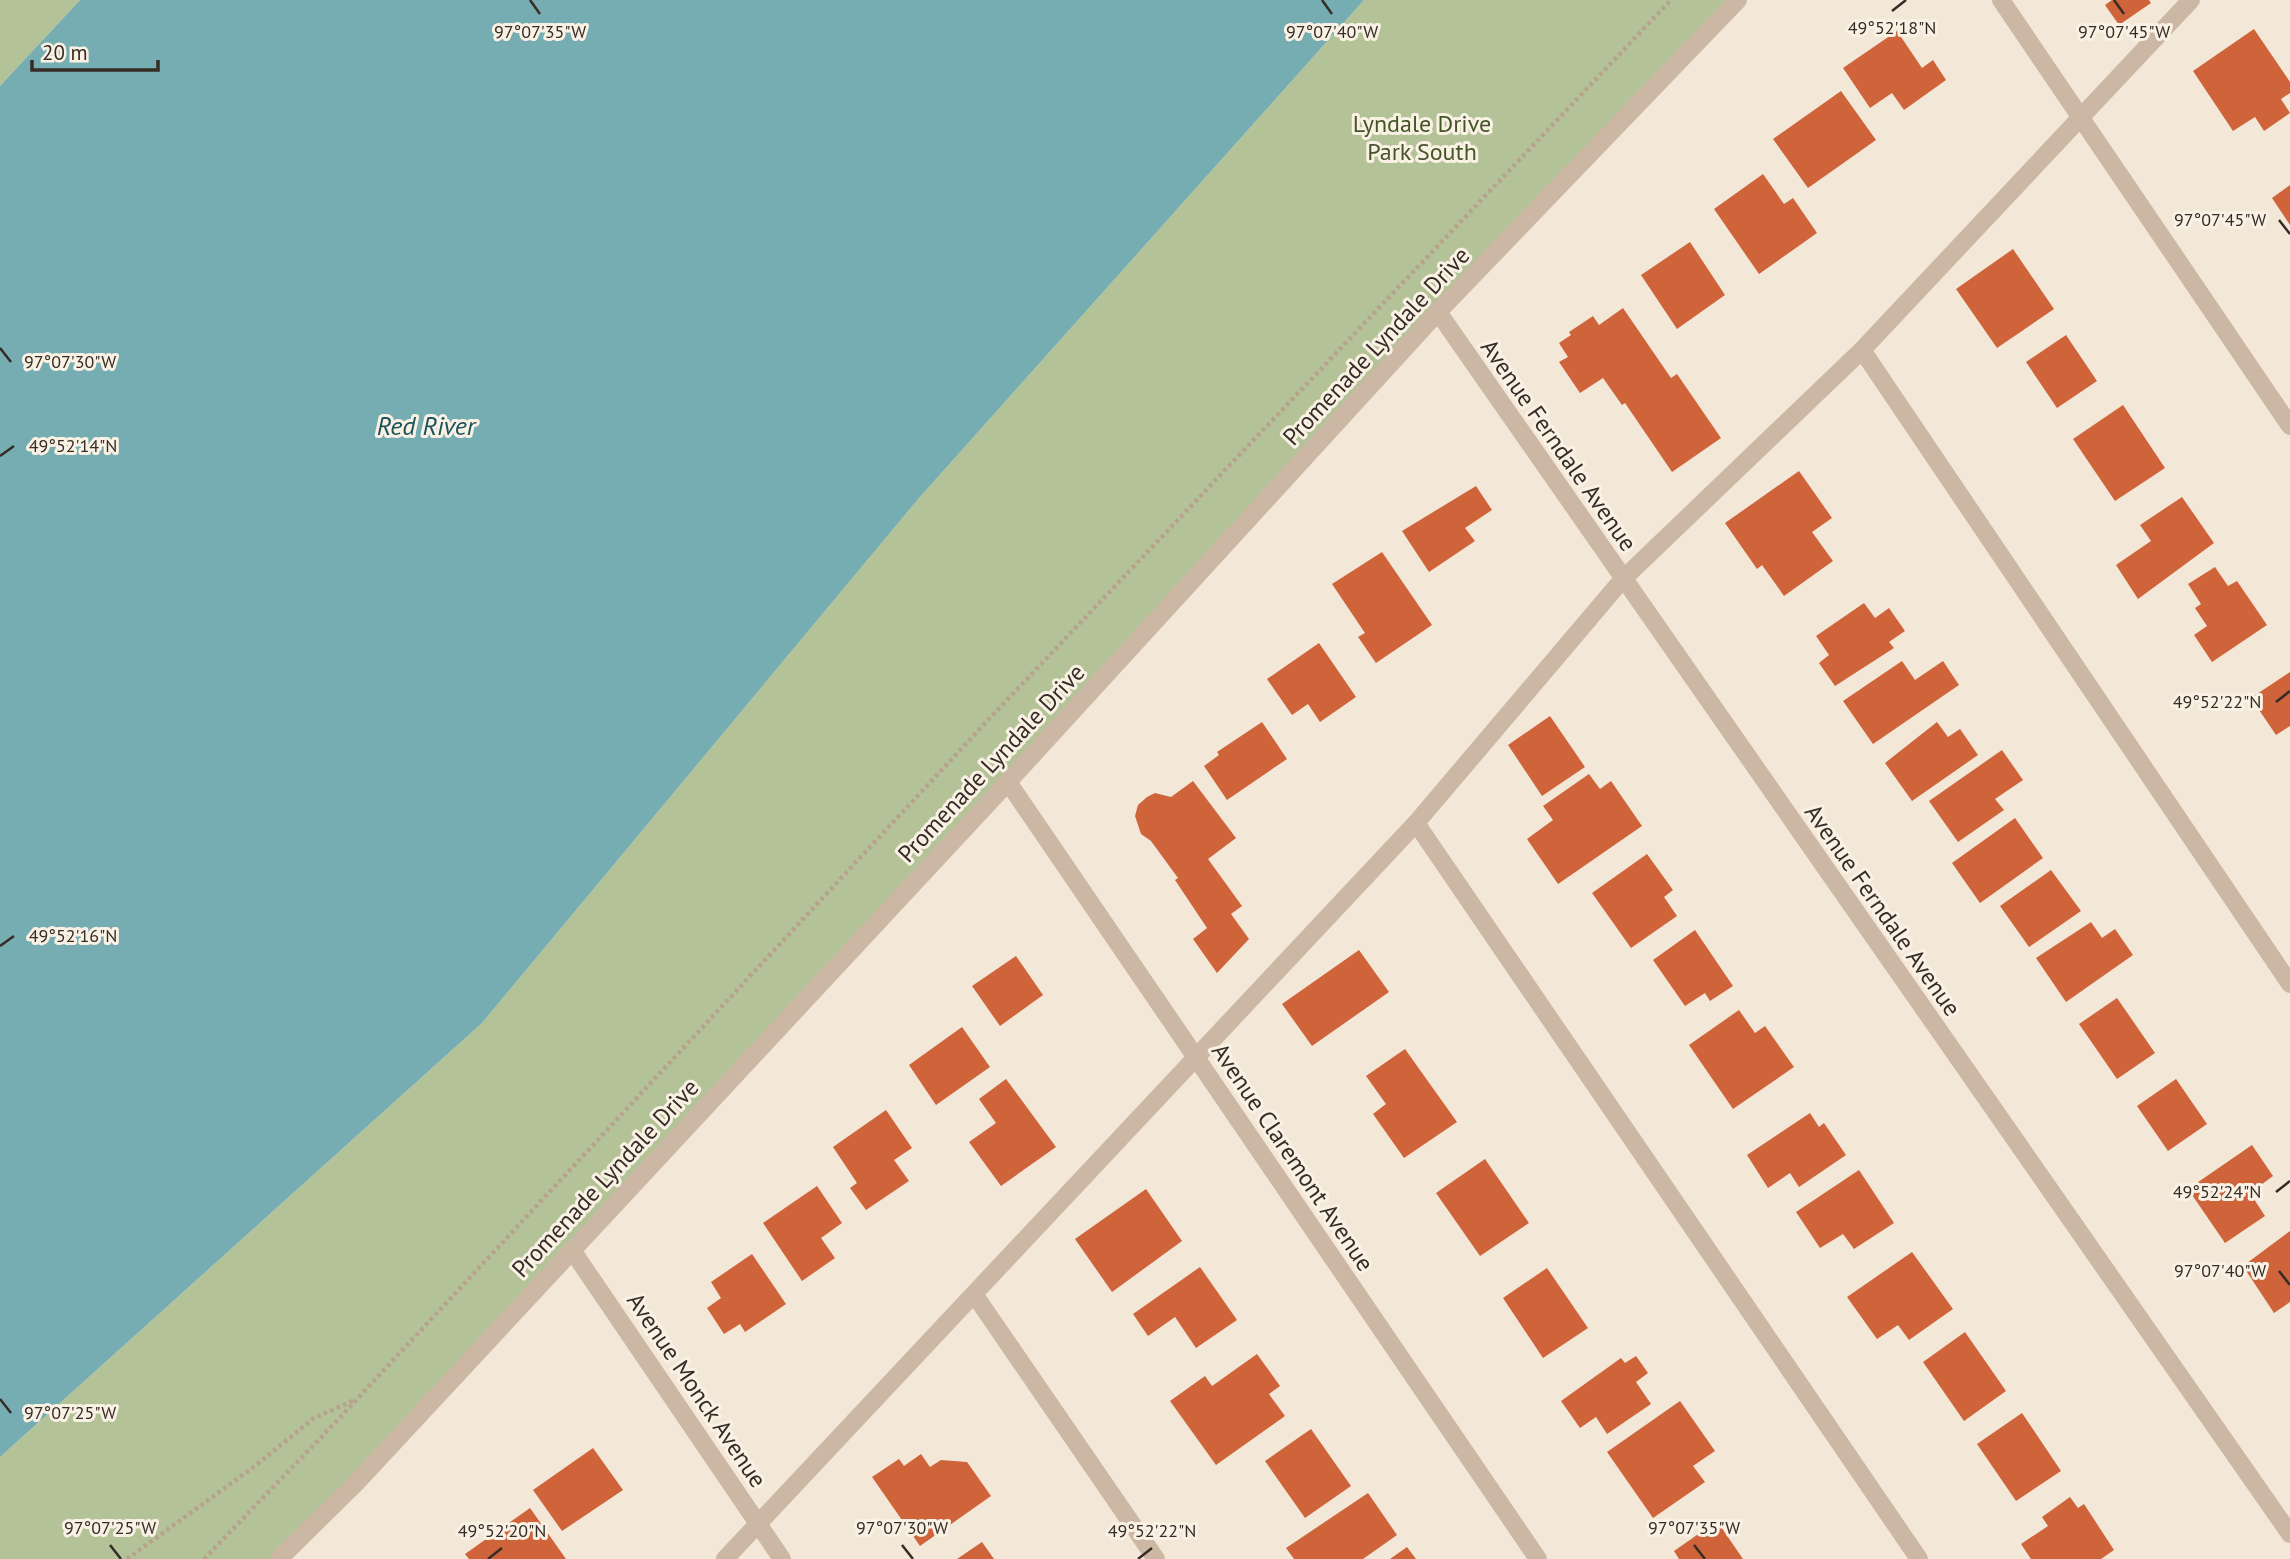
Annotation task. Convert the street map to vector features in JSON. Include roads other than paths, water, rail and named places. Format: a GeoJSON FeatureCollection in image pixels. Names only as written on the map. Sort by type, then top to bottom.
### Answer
{"type":"FeatureCollection","features":[{"type":"Feature","properties":{"kind":"street","name":"Promenade Lyndale Drive"},"geometry":{"type":"LineString","coordinates":[[279,1559],[356,1483],[1008,782],[1438,312],[1738,0]]}},
{"type":"Feature","properties":{"kind":"street"},"geometry":{"type":"LineString","coordinates":[[2001,0],[2290,426]]}},
{"type":"Feature","properties":{"kind":"street"},"geometry":{"type":"LineString","coordinates":[[724,1559],[1416,823],[1622,580],[1862,350],[2191,0]]}},
{"type":"Feature","properties":{"kind":"street","name":"Avenue Ferndale Avenue"},"geometry":{"type":"LineString","coordinates":[[1438,312],[1622,580],[2290,1534]]}},
{"type":"Feature","properties":{"kind":"street"},"geometry":{"type":"LineString","coordinates":[[1862,350],[2290,984]]}},
{"type":"Feature","properties":{"kind":"street","name":"Avenue Claremont Avenue"},"geometry":{"type":"LineString","coordinates":[[1008,782],[1538,1559]]}},
{"type":"Feature","properties":{"kind":"street"},"geometry":{"type":"LineString","coordinates":[[1416,823],[1919,1559]]}},
{"type":"Feature","properties":{"kind":"street","name":"Avenue Monck Avenue"},"geometry":{"type":"LineString","coordinates":[[572,1250],[782,1559]]}},
{"type":"Feature","properties":{"kind":"street"},"geometry":{"type":"LineString","coordinates":[[974,1294],[1156,1559]]}},
{"type":"Feature","properties":{"kind":"water","name":"Red River"},"geometry":{"type":"Polygon","coordinates":[[[80,0],[1364,0],[919,498],[482,1023],[0,1457],[0,86],[80,0]]]}},
{"type":"Feature","properties":{"kind":"park label","name":"Lyndale Drive Park South"},"geometry":{"type":"Point","coordinates":[1422,137]}}]}
